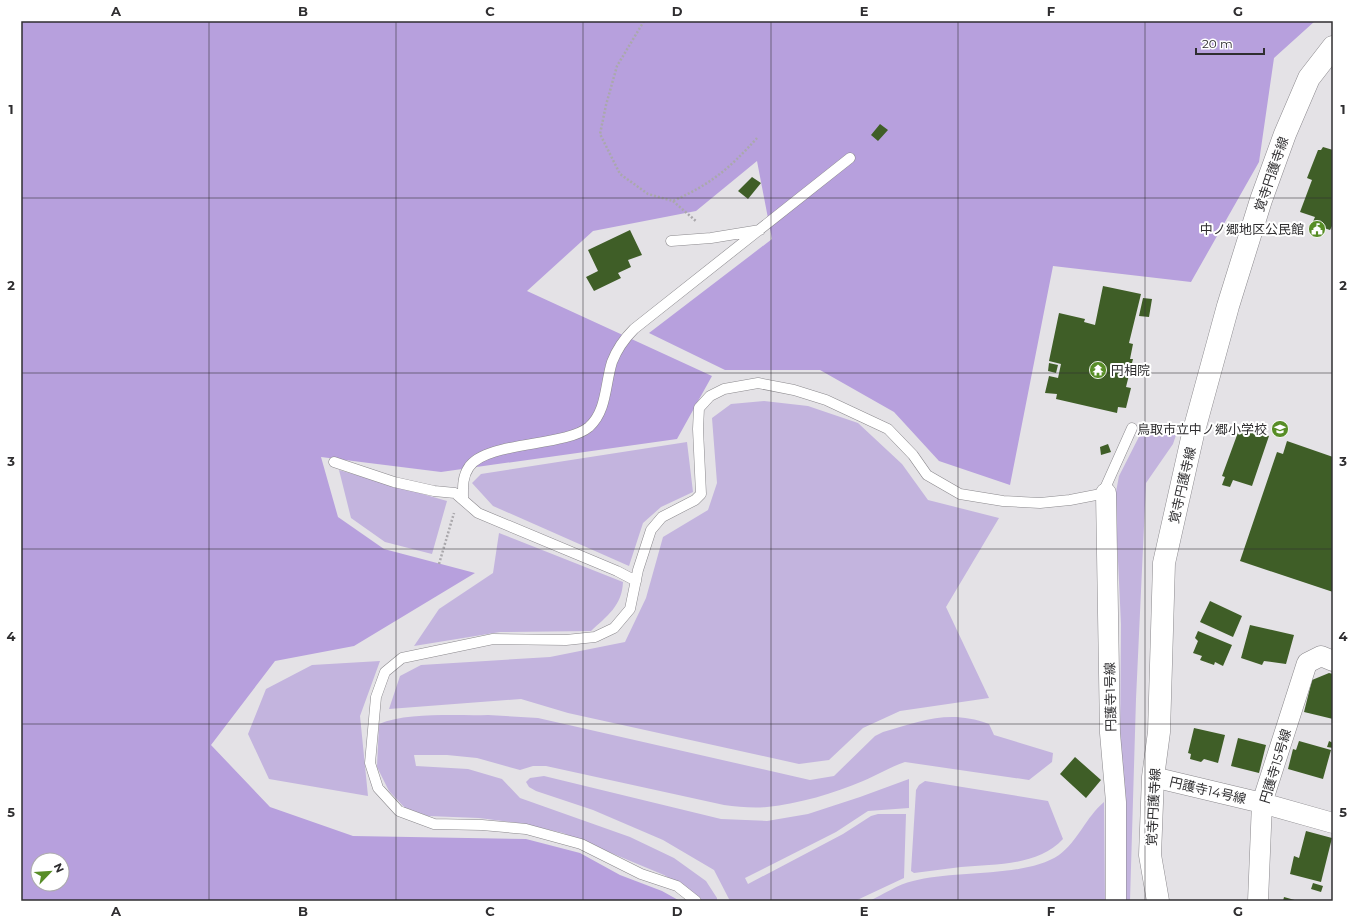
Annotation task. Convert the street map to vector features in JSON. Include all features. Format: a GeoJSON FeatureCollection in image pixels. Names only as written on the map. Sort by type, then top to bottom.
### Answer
{"type":"FeatureCollection","features":[{"type":"Feature","properties":{"kind":"street","name":"覚寺円護寺線"},"geometry":{"type":"LineString","coordinates":[[1158,901],[1150,855],[1153,777],[1159,732],[1164,563],[1193,434],[1228,306],[1285,134],[1309,78],[1333,47]]}},
{"type":"Feature","properties":{"kind":"street","name":"円護寺1号線"},"geometry":{"type":"LineString","coordinates":[[1106,493],[1110,733],[1116,802],[1116,901]]}},
{"type":"Feature","properties":{"kind":"street","name":"円護寺15号線"},"geometry":{"type":"LineString","coordinates":[[1258,901],[1262,803],[1307,663],[1321,656],[1333,660]]}},
{"type":"Feature","properties":{"kind":"street","name":"円護寺14号線"},"geometry":{"type":"LineString","coordinates":[[1153,777],[1262,803],[1333,823]]}},
{"type":"Feature","properties":{"kind":"lane"},"geometry":{"type":"LineString","coordinates":[[461,498],[463,480],[469,466],[479,459],[506,449],[576,434],[588,427],[601,414],[612,361],[620,344],[634,329],[761,230],[850,158]]}},
{"type":"Feature","properties":{"kind":"lane"},"geometry":{"type":"LineString","coordinates":[[671,241],[716,237],[761,230]]}},
{"type":"Feature","properties":{"kind":"lane"},"geometry":{"type":"LineString","coordinates":[[696,901],[678,886],[641,874],[581,844],[526,830],[482,825],[434,824],[399,811],[378,788],[370,763],[376,697],[385,672],[402,658],[493,639],[566,640],[595,637],[614,628],[630,609],[636,581],[651,530],[662,517],[695,500],[701,494],[698,429],[699,408],[710,396],[724,390],[758,383],[794,390],[826,400],[888,429],[913,455],[927,475],[960,494],[1003,501],[1040,503],[1070,500],[1106,493],[1106,486],[1132,428]]}},
{"type":"Feature","properties":{"kind":"lane"},"geometry":{"type":"LineString","coordinates":[[334,462],[394,482],[434,491],[455,493],[478,513],[617,571],[636,581]]}},
{"type":"Feature","properties":{"kind":"path"},"geometry":{"type":"LineString","coordinates":[[644,21],[617,66],[606,105],[600,134],[620,174],[648,194],[673,201],[716,237]]}},
{"type":"Feature","properties":{"kind":"path"},"geometry":{"type":"LineString","coordinates":[[673,201],[701,188],[731,166],[757,138]]}},
{"type":"Feature","properties":{"kind":"path"},"geometry":{"type":"LineString","coordinates":[[439,564],[461,498]]}},
{"type":"Feature","properties":{"kind":"shaded area"},"geometry":{"type":"Polygon","coordinates":[[[21,21],[1315,21],[1274,58],[1259,162],[1191,282],[1053,266],[1010,485],[939,461],[894,412],[820,370],[725,370],[649,333],[772,239],[757,161],[696,211],[593,231],[527,291],[712,376],[677,439],[441,472],[321,457],[338,517],[384,549],[475,573],[354,646],[275,661],[211,745],[270,807],[353,836],[526,839],[580,853],[620,875],[662,891],[680,901],[21,901],[21,21]]]}},
{"type":"Feature","properties":{"kind":"shaded area"},"geometry":{"type":"Polygon","coordinates":[[[764,401],[808,406],[858,423],[902,464],[928,500],[999,518],[946,607],[989,698],[900,711],[863,728],[829,760],[799,764],[568,713],[521,699],[389,709],[400,676],[421,665],[550,657],[625,642],[646,598],[663,537],[708,510],[717,483],[712,418],[731,404],[764,401]]]}},
{"type":"Feature","properties":{"kind":"shaded area"},"geometry":{"type":"Polygon","coordinates":[[[1146,423],[1176,435],[1173,444],[1146,483],[1136,699],[1130,901],[1123,901],[1120,748],[1121,624],[1115,497],[1119,476],[1146,423]]]}},
{"type":"Feature","properties":{"kind":"shaded area"},"geometry":{"type":"Polygon","coordinates":[[[687,442],[693,492],[661,507],[643,523],[629,566],[493,506],[472,483],[481,474],[687,442]]]}},
{"type":"Feature","properties":{"kind":"shaded area"},"geometry":{"type":"Polygon","coordinates":[[[339,470],[447,501],[432,554],[385,542],[351,518],[339,470]]]}},
{"type":"Feature","properties":{"kind":"shaded area"},"geometry":{"type":"Polygon","coordinates":[[[499,533],[623,582],[620,598],[617,604],[613,610],[591,631],[500,632],[414,646],[439,609],[493,573],[499,533]]]}},
{"type":"Feature","properties":{"kind":"shaded area"},"geometry":{"type":"Polygon","coordinates":[[[380,661],[360,716],[368,796],[269,779],[248,734],[266,689],[312,665],[380,661]]]}},
{"type":"Feature","properties":{"kind":"shaded area"},"geometry":{"type":"Polygon","coordinates":[[[488,715],[538,718],[810,780],[834,776],[875,736],[883,732],[936,718],[961,717],[989,724],[994,735],[1053,753],[1052,762],[1029,780],[905,762],[863,781],[828,794],[804,801],[767,807],[740,807],[724,805],[546,766],[533,766],[520,770],[477,758],[447,755],[414,755],[416,766],[468,769],[502,779],[520,798],[630,837],[674,858],[706,881],[717,898],[717,901],[700,901],[693,892],[664,875],[563,833],[519,823],[479,818],[428,816],[405,808],[389,791],[377,767],[379,724],[390,720],[418,716],[488,715]]]}},
{"type":"Feature","properties":{"kind":"shaded area"},"geometry":{"type":"Polygon","coordinates":[[[544,776],[721,819],[767,821],[808,814],[909,779],[909,808],[868,811],[836,832],[745,878],[748,884],[843,834],[871,816],[878,814],[906,814],[904,878],[855,901],[730,901],[714,870],[663,840],[593,810],[536,791],[529,787],[526,782],[530,778],[544,776]]]}},
{"type":"Feature","properties":{"kind":"shaded area"},"geometry":{"type":"Polygon","coordinates":[[[925,781],[1048,801],[1063,839],[1053,848],[1029,859],[1002,864],[914,873],[911,871],[916,790],[919,785],[925,781]]]}},
{"type":"Feature","properties":{"kind":"shaded area"},"geometry":{"type":"Polygon","coordinates":[[[1104,802],[1105,901],[869,901],[907,882],[930,878],[1009,870],[1045,862],[1059,855],[1072,843],[1092,815],[1104,802]]]}},
{"type":"Feature","properties":{"kind":"building"},"geometry":{"type":"Polygon","coordinates":[[[880,124],[888,130],[878,141],[871,135],[880,124]]]}},
{"type":"Feature","properties":{"kind":"building"},"geometry":{"type":"Polygon","coordinates":[[[1323,147],[1333,150],[1333,224],[1330,230],[1312,224],[1315,217],[1300,212],[1312,180],[1307,178],[1318,150],[1321,150],[1323,147]]]}},
{"type":"Feature","properties":{"kind":"building"},"geometry":{"type":"Polygon","coordinates":[[[752,177],[761,183],[748,199],[738,191],[752,177]]]}},
{"type":"Feature","properties":{"kind":"building"},"geometry":{"type":"Polygon","coordinates":[[[630,230],[642,255],[628,260],[631,267],[618,273],[621,278],[594,291],[586,277],[598,271],[588,250],[630,230]]]}},
{"type":"Feature","properties":{"kind":"building"},"geometry":{"type":"Polygon","coordinates":[[[1103,286],[1141,294],[1129,343],[1133,344],[1130,359],[1133,359],[1126,387],[1131,388],[1126,408],[1118,407],[1117,413],[1056,399],[1057,394],[1045,393],[1049,376],[1058,378],[1061,364],[1049,361],[1059,313],[1085,319],[1084,322],[1095,325],[1103,286]]]}},
{"type":"Feature","properties":{"kind":"building"},"geometry":{"type":"Polygon","coordinates":[[[1143,298],[1152,299],[1149,317],[1139,316],[1143,298]]]}},
{"type":"Feature","properties":{"kind":"building"},"geometry":{"type":"Polygon","coordinates":[[[1049,363],[1058,365],[1056,373],[1048,371],[1049,363]]]}},
{"type":"Feature","properties":{"kind":"building"},"geometry":{"type":"Polygon","coordinates":[[[1253,426],[1262,430],[1261,433],[1269,436],[1252,486],[1233,480],[1230,487],[1222,485],[1225,477],[1222,476],[1240,427],[1251,431],[1253,426]]]}},
{"type":"Feature","properties":{"kind":"building"},"geometry":{"type":"Polygon","coordinates":[[[1287,441],[1333,457],[1333,592],[1240,561],[1277,452],[1283,454],[1287,441]]]}},
{"type":"Feature","properties":{"kind":"building"},"geometry":{"type":"Polygon","coordinates":[[[1108,444],[1111,452],[1101,455],[1100,447],[1108,444]]]}},
{"type":"Feature","properties":{"kind":"building"},"geometry":{"type":"Polygon","coordinates":[[[1210,601],[1242,616],[1233,637],[1200,622],[1210,601]]]}},
{"type":"Feature","properties":{"kind":"building"},"geometry":{"type":"Polygon","coordinates":[[[1250,625],[1294,635],[1286,664],[1264,661],[1262,665],[1241,658],[1250,625]]]}},
{"type":"Feature","properties":{"kind":"building"},"geometry":{"type":"Polygon","coordinates":[[[1198,631],[1232,645],[1223,666],[1215,662],[1214,665],[1200,660],[1202,656],[1193,653],[1198,641],[1195,638],[1198,631]]]}},
{"type":"Feature","properties":{"kind":"building"},"geometry":{"type":"Polygon","coordinates":[[[1329,673],[1333,674],[1333,719],[1304,712],[1312,680],[1329,673]]]}},
{"type":"Feature","properties":{"kind":"building"},"geometry":{"type":"Polygon","coordinates":[[[1194,728],[1225,735],[1218,763],[1204,759],[1201,762],[1190,759],[1191,754],[1188,753],[1194,728]]]}},
{"type":"Feature","properties":{"kind":"building"},"geometry":{"type":"Polygon","coordinates":[[[1238,738],[1266,745],[1259,773],[1231,766],[1238,738]]]}},
{"type":"Feature","properties":{"kind":"building"},"geometry":{"type":"Polygon","coordinates":[[[1299,741],[1331,750],[1323,779],[1288,769],[1293,749],[1296,750],[1299,741]]]}},
{"type":"Feature","properties":{"kind":"building"},"geometry":{"type":"Polygon","coordinates":[[[1329,741],[1333,743],[1333,748],[1327,747],[1329,741]]]}},
{"type":"Feature","properties":{"kind":"building"},"geometry":{"type":"Polygon","coordinates":[[[1075,757],[1101,780],[1086,798],[1060,774],[1075,757]]]}},
{"type":"Feature","properties":{"kind":"building"},"geometry":{"type":"Polygon","coordinates":[[[1306,831],[1332,838],[1321,882],[1290,874],[1294,856],[1299,858],[1306,831]]]}},
{"type":"Feature","properties":{"kind":"building"},"geometry":{"type":"Polygon","coordinates":[[[1313,883],[1323,886],[1321,892],[1311,889],[1313,883]]]}},
{"type":"Feature","properties":{"kind":"building"},"geometry":{"type":"Polygon","coordinates":[[[1284,897],[1298,901],[1283,901],[1284,897]]]}},
{"type":"Feature","properties":{"kind":"place","name":"中ノ郷地区公民館"},"geometry":{"type":"Point","coordinates":[1317,229]}},
{"type":"Feature","properties":{"kind":"place","name":"円相院"},"geometry":{"type":"Point","coordinates":[1098,370]}},
{"type":"Feature","properties":{"kind":"place","name":"鳥取市立中ノ郷小学校"},"geometry":{"type":"Point","coordinates":[1280,429]}}]}
